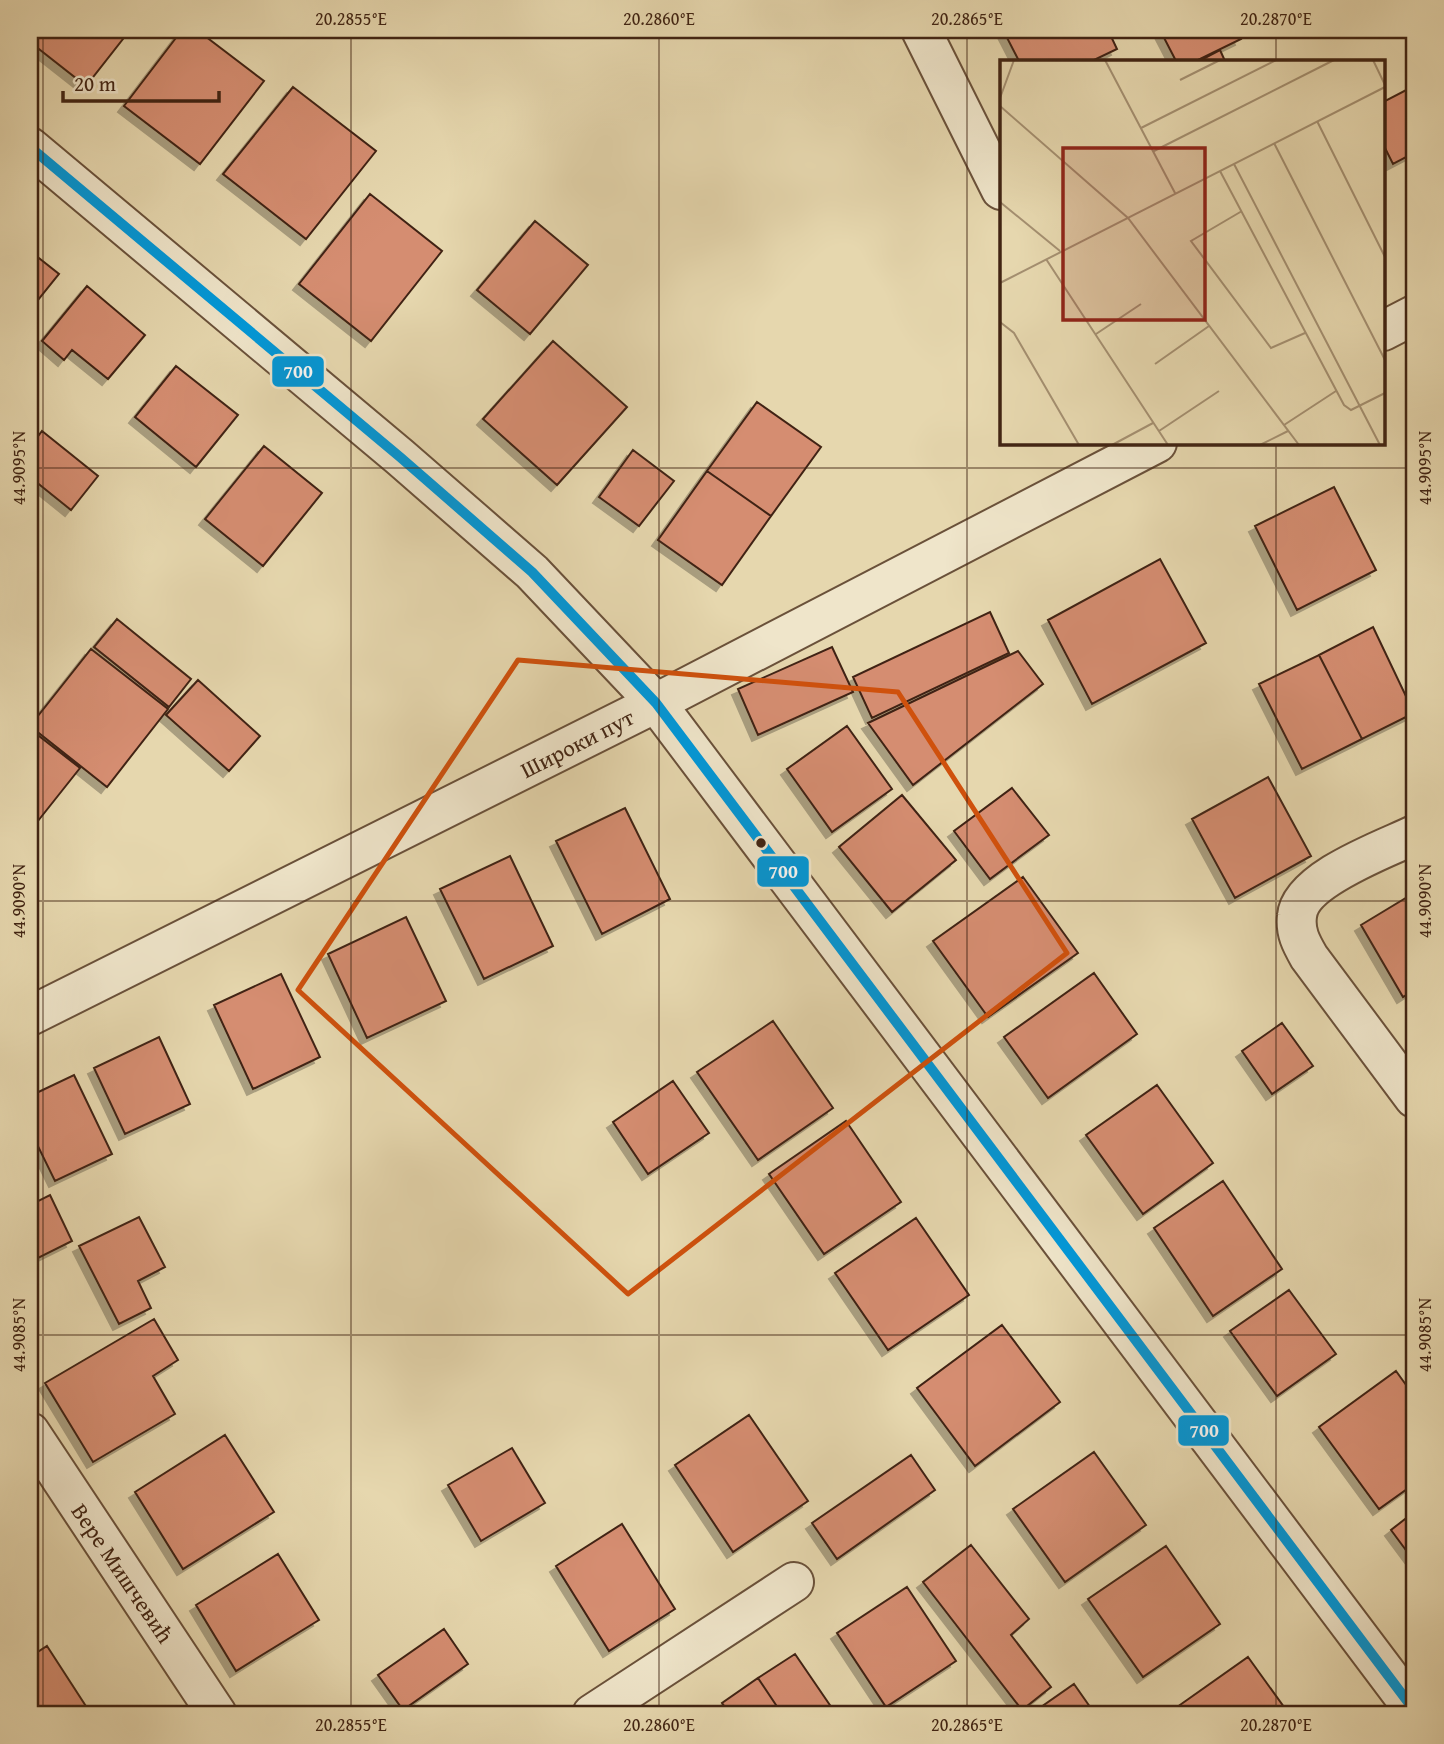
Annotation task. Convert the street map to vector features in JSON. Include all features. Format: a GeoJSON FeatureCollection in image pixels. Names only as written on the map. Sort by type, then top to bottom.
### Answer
{"type":"FeatureCollection","features":[{"type":"Feature","properties":{"kind":"street"},"geometry":{"type":"LineString","coordinates":[[923,31],[1000,188]]}},
{"type":"Feature","properties":{"kind":"street"},"geometry":{"type":"LineString","coordinates":[[30,146],[400,457],[532,572],[656,703],[1414,1710]]}},
{"type":"Feature","properties":{"kind":"street"},"geometry":{"type":"LineString","coordinates":[[1384,330],[1414,315]]}},
{"type":"Feature","properties":{"kind":"street","name":"Широки пут"},"geometry":{"type":"LineString","coordinates":[[30,1016],[656,703],[1140,447]]}},
{"type":"Feature","properties":{"kind":"street"},"geometry":{"type":"LineString","coordinates":[[1414,835],[1317,885],[1303,900],[1297,913],[1297,935],[1309,957],[1414,1098]]}},
{"type":"Feature","properties":{"kind":"street","name":"Вере Мишчевић"},"geometry":{"type":"LineString","coordinates":[[30,1432],[217,1714]]}},
{"type":"Feature","properties":{"kind":"street"},"geometry":{"type":"LineString","coordinates":[[592,1714],[794,1582]]}},
{"type":"Feature","properties":{"kind":"highlighted area"},"geometry":{"type":"Polygon","coordinates":[[[518,660],[898,692],[1067,953],[628,1294],[298,990],[518,660]]]}},
{"type":"Feature","properties":{"kind":"building"},"geometry":{"type":"Polygon","coordinates":[[[30,30],[130,30],[86,86],[30,42],[30,30]]]}},
{"type":"Feature","properties":{"kind":"building"},"geometry":{"type":"Polygon","coordinates":[[[182,30],[197,30],[264,81],[200,164],[124,106],[182,30]]]}},
{"type":"Feature","properties":{"kind":"building"},"geometry":{"type":"Polygon","coordinates":[[[1003,30],[1108,30],[1117,49],[1094,60],[1018,60],[1003,30]]]}},
{"type":"Feature","properties":{"kind":"building"},"geometry":{"type":"Polygon","coordinates":[[[1160,30],[1237,30],[1241,39],[1198,60],[1175,60],[1160,30]]]}},
{"type":"Feature","properties":{"kind":"building"},"geometry":{"type":"Polygon","coordinates":[[[1220,50],[1225,60],[1201,60],[1220,50]]]}},
{"type":"Feature","properties":{"kind":"building"},"geometry":{"type":"Polygon","coordinates":[[[1414,86],[1414,153],[1393,164],[1384,146],[1384,101],[1414,86]]]}},
{"type":"Feature","properties":{"kind":"building"},"geometry":{"type":"Polygon","coordinates":[[[293,87],[376,151],[306,239],[223,174],[293,87]]]}},
{"type":"Feature","properties":{"kind":"building"},"geometry":{"type":"Polygon","coordinates":[[[370,194],[442,251],[371,341],[299,284],[370,194]]]}},
{"type":"Feature","properties":{"kind":"building"},"geometry":{"type":"Polygon","coordinates":[[[535,221],[588,265],[530,334],[477,290],[535,221]]]}},
{"type":"Feature","properties":{"kind":"building"},"geometry":{"type":"Polygon","coordinates":[[[30,251],[59,274],[30,310],[30,251]]]}},
{"type":"Feature","properties":{"kind":"building"},"geometry":{"type":"Polygon","coordinates":[[[87,286],[145,335],[108,379],[72,350],[64,360],[42,341],[87,286]]]}},
{"type":"Feature","properties":{"kind":"building"},"geometry":{"type":"Polygon","coordinates":[[[553,341],[627,407],[557,485],[483,419],[553,341]]]}},
{"type":"Feature","properties":{"kind":"building"},"geometry":{"type":"Polygon","coordinates":[[[176,366],[238,415],[196,467],[135,417],[176,366]]]}},
{"type":"Feature","properties":{"kind":"building"},"geometry":{"type":"Polygon","coordinates":[[[757,402],[821,447],[771,516],[707,471],[757,402]]]}},
{"type":"Feature","properties":{"kind":"building"},"geometry":{"type":"Polygon","coordinates":[[[42,431],[98,476],[71,510],[30,477],[30,447],[42,431]]]}},
{"type":"Feature","properties":{"kind":"building"},"geometry":{"type":"Polygon","coordinates":[[[264,446],[322,493],[263,566],[205,519],[264,446]]]}},
{"type":"Feature","properties":{"kind":"building"},"geometry":{"type":"Polygon","coordinates":[[[633,450],[674,481],[639,526],[599,497],[633,450]]]}},
{"type":"Feature","properties":{"kind":"building"},"geometry":{"type":"Polygon","coordinates":[[[707,471],[771,516],[722,585],[658,540],[707,471]]]}},
{"type":"Feature","properties":{"kind":"building"},"geometry":{"type":"Polygon","coordinates":[[[1334,487],[1376,570],[1297,610],[1255,526],[1334,487]]]}},
{"type":"Feature","properties":{"kind":"building"},"geometry":{"type":"Polygon","coordinates":[[[1160,559],[1206,643],[1092,704],[1048,620],[1160,559]]]}},
{"type":"Feature","properties":{"kind":"building"},"geometry":{"type":"Polygon","coordinates":[[[990,612],[1009,653],[872,718],[853,677],[990,612]]]}},
{"type":"Feature","properties":{"kind":"building"},"geometry":{"type":"Polygon","coordinates":[[[117,619],[191,679],[169,707],[94,647],[117,619]]]}},
{"type":"Feature","properties":{"kind":"building"},"geometry":{"type":"Polygon","coordinates":[[[1373,627],[1414,713],[1362,739],[1319,655],[1373,627]]]}},
{"type":"Feature","properties":{"kind":"building"},"geometry":{"type":"Polygon","coordinates":[[[832,647],[853,692],[758,735],[738,689],[832,647]]]}},
{"type":"Feature","properties":{"kind":"building"},"geometry":{"type":"Polygon","coordinates":[[[91,649],[168,709],[107,787],[30,726],[91,649]]]}},
{"type":"Feature","properties":{"kind":"building"},"geometry":{"type":"Polygon","coordinates":[[[1018,651],[1043,684],[913,785],[868,723],[1018,651]]]}},
{"type":"Feature","properties":{"kind":"building"},"geometry":{"type":"Polygon","coordinates":[[[1319,655],[1362,739],[1302,769],[1259,684],[1319,655]]]}},
{"type":"Feature","properties":{"kind":"building"},"geometry":{"type":"Polygon","coordinates":[[[198,680],[260,736],[229,771],[166,715],[198,680]]]}},
{"type":"Feature","properties":{"kind":"building"},"geometry":{"type":"Polygon","coordinates":[[[847,726],[892,789],[832,832],[787,769],[847,726]]]}},
{"type":"Feature","properties":{"kind":"building"},"geometry":{"type":"Polygon","coordinates":[[[30,729],[80,768],[30,831],[30,729]]]}},
{"type":"Feature","properties":{"kind":"building"},"geometry":{"type":"Polygon","coordinates":[[[1268,777],[1311,856],[1235,898],[1192,819],[1268,777]]]}},
{"type":"Feature","properties":{"kind":"building"},"geometry":{"type":"Polygon","coordinates":[[[1012,788],[1049,835],[990,879],[954,831],[1012,788]]]}},
{"type":"Feature","properties":{"kind":"building"},"geometry":{"type":"Polygon","coordinates":[[[902,795],[956,860],[892,912],[839,847],[902,795]]]}},
{"type":"Feature","properties":{"kind":"building"},"geometry":{"type":"Polygon","coordinates":[[[625,808],[670,899],[602,934],[556,841],[625,808]]]}},
{"type":"Feature","properties":{"kind":"building"},"geometry":{"type":"Polygon","coordinates":[[[510,856],[553,946],[484,979],[440,889],[510,856]]]}},
{"type":"Feature","properties":{"kind":"building"},"geometry":{"type":"Polygon","coordinates":[[[1023,877],[1078,953],[988,1017],[933,941],[1023,877]]]}},
{"type":"Feature","properties":{"kind":"building"},"geometry":{"type":"Polygon","coordinates":[[[1414,893],[1414,990],[1403,997],[1361,925],[1414,893]]]}},
{"type":"Feature","properties":{"kind":"building"},"geometry":{"type":"Polygon","coordinates":[[[406,917],[446,1001],[367,1038],[328,954],[406,917]]]}},
{"type":"Feature","properties":{"kind":"building"},"geometry":{"type":"Polygon","coordinates":[[[1094,973],[1137,1034],[1048,1098],[1004,1037],[1094,973]]]}},
{"type":"Feature","properties":{"kind":"building"},"geometry":{"type":"Polygon","coordinates":[[[281,974],[320,1057],[253,1089],[214,1005],[281,974]]]}},
{"type":"Feature","properties":{"kind":"building"},"geometry":{"type":"Polygon","coordinates":[[[773,1021],[833,1108],[758,1160],[697,1072],[773,1021]]]}},
{"type":"Feature","properties":{"kind":"building"},"geometry":{"type":"Polygon","coordinates":[[[1282,1023],[1313,1066],[1272,1094],[1242,1051],[1282,1023]]]}},
{"type":"Feature","properties":{"kind":"building"},"geometry":{"type":"Polygon","coordinates":[[[159,1037],[190,1104],[125,1134],[94,1068],[159,1037]]]}},
{"type":"Feature","properties":{"kind":"building"},"geometry":{"type":"Polygon","coordinates":[[[74,1075],[112,1154],[55,1181],[30,1130],[30,1096],[74,1075]]]}},
{"type":"Feature","properties":{"kind":"building"},"geometry":{"type":"Polygon","coordinates":[[[673,1081],[709,1133],[648,1174],[613,1122],[673,1081]]]}},
{"type":"Feature","properties":{"kind":"building"},"geometry":{"type":"Polygon","coordinates":[[[1157,1085],[1213,1163],[1143,1214],[1086,1135],[1157,1085]]]}},
{"type":"Feature","properties":{"kind":"building"},"geometry":{"type":"Polygon","coordinates":[[[846,1121],[901,1202],[824,1254],[769,1174],[846,1121]]]}},
{"type":"Feature","properties":{"kind":"building"},"geometry":{"type":"Polygon","coordinates":[[[1223,1181],[1282,1269],[1213,1316],[1154,1228],[1223,1181]]]}},
{"type":"Feature","properties":{"kind":"building"},"geometry":{"type":"Polygon","coordinates":[[[50,1195],[72,1241],[30,1262],[30,1205],[50,1195]]]}},
{"type":"Feature","properties":{"kind":"building"},"geometry":{"type":"Polygon","coordinates":[[[139,1217],[165,1267],[138,1281],[151,1308],[119,1324],[79,1246],[139,1217]]]}},
{"type":"Feature","properties":{"kind":"building"},"geometry":{"type":"Polygon","coordinates":[[[916,1218],[969,1295],[888,1350],[835,1273],[916,1218]]]}},
{"type":"Feature","properties":{"kind":"building"},"geometry":{"type":"Polygon","coordinates":[[[1289,1290],[1336,1354],[1277,1396],[1230,1331],[1289,1290]]]}},
{"type":"Feature","properties":{"kind":"building"},"geometry":{"type":"Polygon","coordinates":[[[154,1319],[178,1360],[153,1376],[175,1414],[93,1462],[45,1383],[154,1319]]]}},
{"type":"Feature","properties":{"kind":"building"},"geometry":{"type":"Polygon","coordinates":[[[1002,1325],[1060,1402],[975,1466],[917,1388],[1002,1325]]]}},
{"type":"Feature","properties":{"kind":"building"},"geometry":{"type":"Polygon","coordinates":[[[1396,1371],[1414,1396],[1414,1484],[1379,1509],[1319,1427],[1396,1371]]]}},
{"type":"Feature","properties":{"kind":"building"},"geometry":{"type":"Polygon","coordinates":[[[749,1415],[808,1501],[733,1552],[675,1465],[749,1415]]]}},
{"type":"Feature","properties":{"kind":"building"},"geometry":{"type":"Polygon","coordinates":[[[225,1435],[274,1512],[183,1569],[135,1492],[225,1435]]]}},
{"type":"Feature","properties":{"kind":"building"},"geometry":{"type":"Polygon","coordinates":[[[512,1448],[545,1503],[481,1541],[448,1485],[512,1448]]]}},
{"type":"Feature","properties":{"kind":"building"},"geometry":{"type":"Polygon","coordinates":[[[1094,1452],[1146,1525],[1065,1582],[1013,1509],[1094,1452]]]}},
{"type":"Feature","properties":{"kind":"building"},"geometry":{"type":"Polygon","coordinates":[[[911,1455],[935,1490],[837,1559],[812,1523],[911,1455]]]}},
{"type":"Feature","properties":{"kind":"building"},"geometry":{"type":"Polygon","coordinates":[[[1414,1512],[1414,1561],[1391,1530],[1414,1512]]]}},
{"type":"Feature","properties":{"kind":"building"},"geometry":{"type":"Polygon","coordinates":[[[622,1524],[675,1609],[609,1651],[556,1566],[622,1524]]]}},
{"type":"Feature","properties":{"kind":"building"},"geometry":{"type":"Polygon","coordinates":[[[971,1545],[1029,1619],[1011,1635],[1051,1687],[1022,1710],[923,1582],[971,1545]]]}},
{"type":"Feature","properties":{"kind":"building"},"geometry":{"type":"Polygon","coordinates":[[[1166,1546],[1220,1624],[1143,1677],[1088,1599],[1166,1546]]]}},
{"type":"Feature","properties":{"kind":"building"},"geometry":{"type":"Polygon","coordinates":[[[278,1554],[319,1620],[236,1671],[196,1605],[278,1554]]]}},
{"type":"Feature","properties":{"kind":"building"},"geometry":{"type":"Polygon","coordinates":[[[907,1587],[956,1661],[886,1707],[837,1633],[907,1587]]]}},
{"type":"Feature","properties":{"kind":"building"},"geometry":{"type":"Polygon","coordinates":[[[444,1629],[468,1664],[403,1710],[378,1675],[444,1629]]]}},
{"type":"Feature","properties":{"kind":"building"},"geometry":{"type":"Polygon","coordinates":[[[47,1646],[91,1714],[30,1714],[30,1657],[47,1646]]]}},
{"type":"Feature","properties":{"kind":"building"},"geometry":{"type":"Polygon","coordinates":[[[795,1654],[836,1714],[782,1714],[758,1678],[795,1654]]]}},
{"type":"Feature","properties":{"kind":"building"},"geometry":{"type":"Polygon","coordinates":[[[1248,1657],[1289,1714],[1171,1714],[1170,1712],[1248,1657]]]}},
{"type":"Feature","properties":{"kind":"building"},"geometry":{"type":"Polygon","coordinates":[[[758,1678],[782,1714],[730,1714],[722,1703],[758,1678]]]}},
{"type":"Feature","properties":{"kind":"building"},"geometry":{"type":"Polygon","coordinates":[[[1074,1684],[1095,1714],[1031,1714],[1074,1684]]]}},
{"type":"Feature","properties":{"kind":"transit line","name":"700"},"geometry":{"type":"LineString","coordinates":[[30,147],[400,457],[532,572],[656,703],[1414,1710]]}}]}
